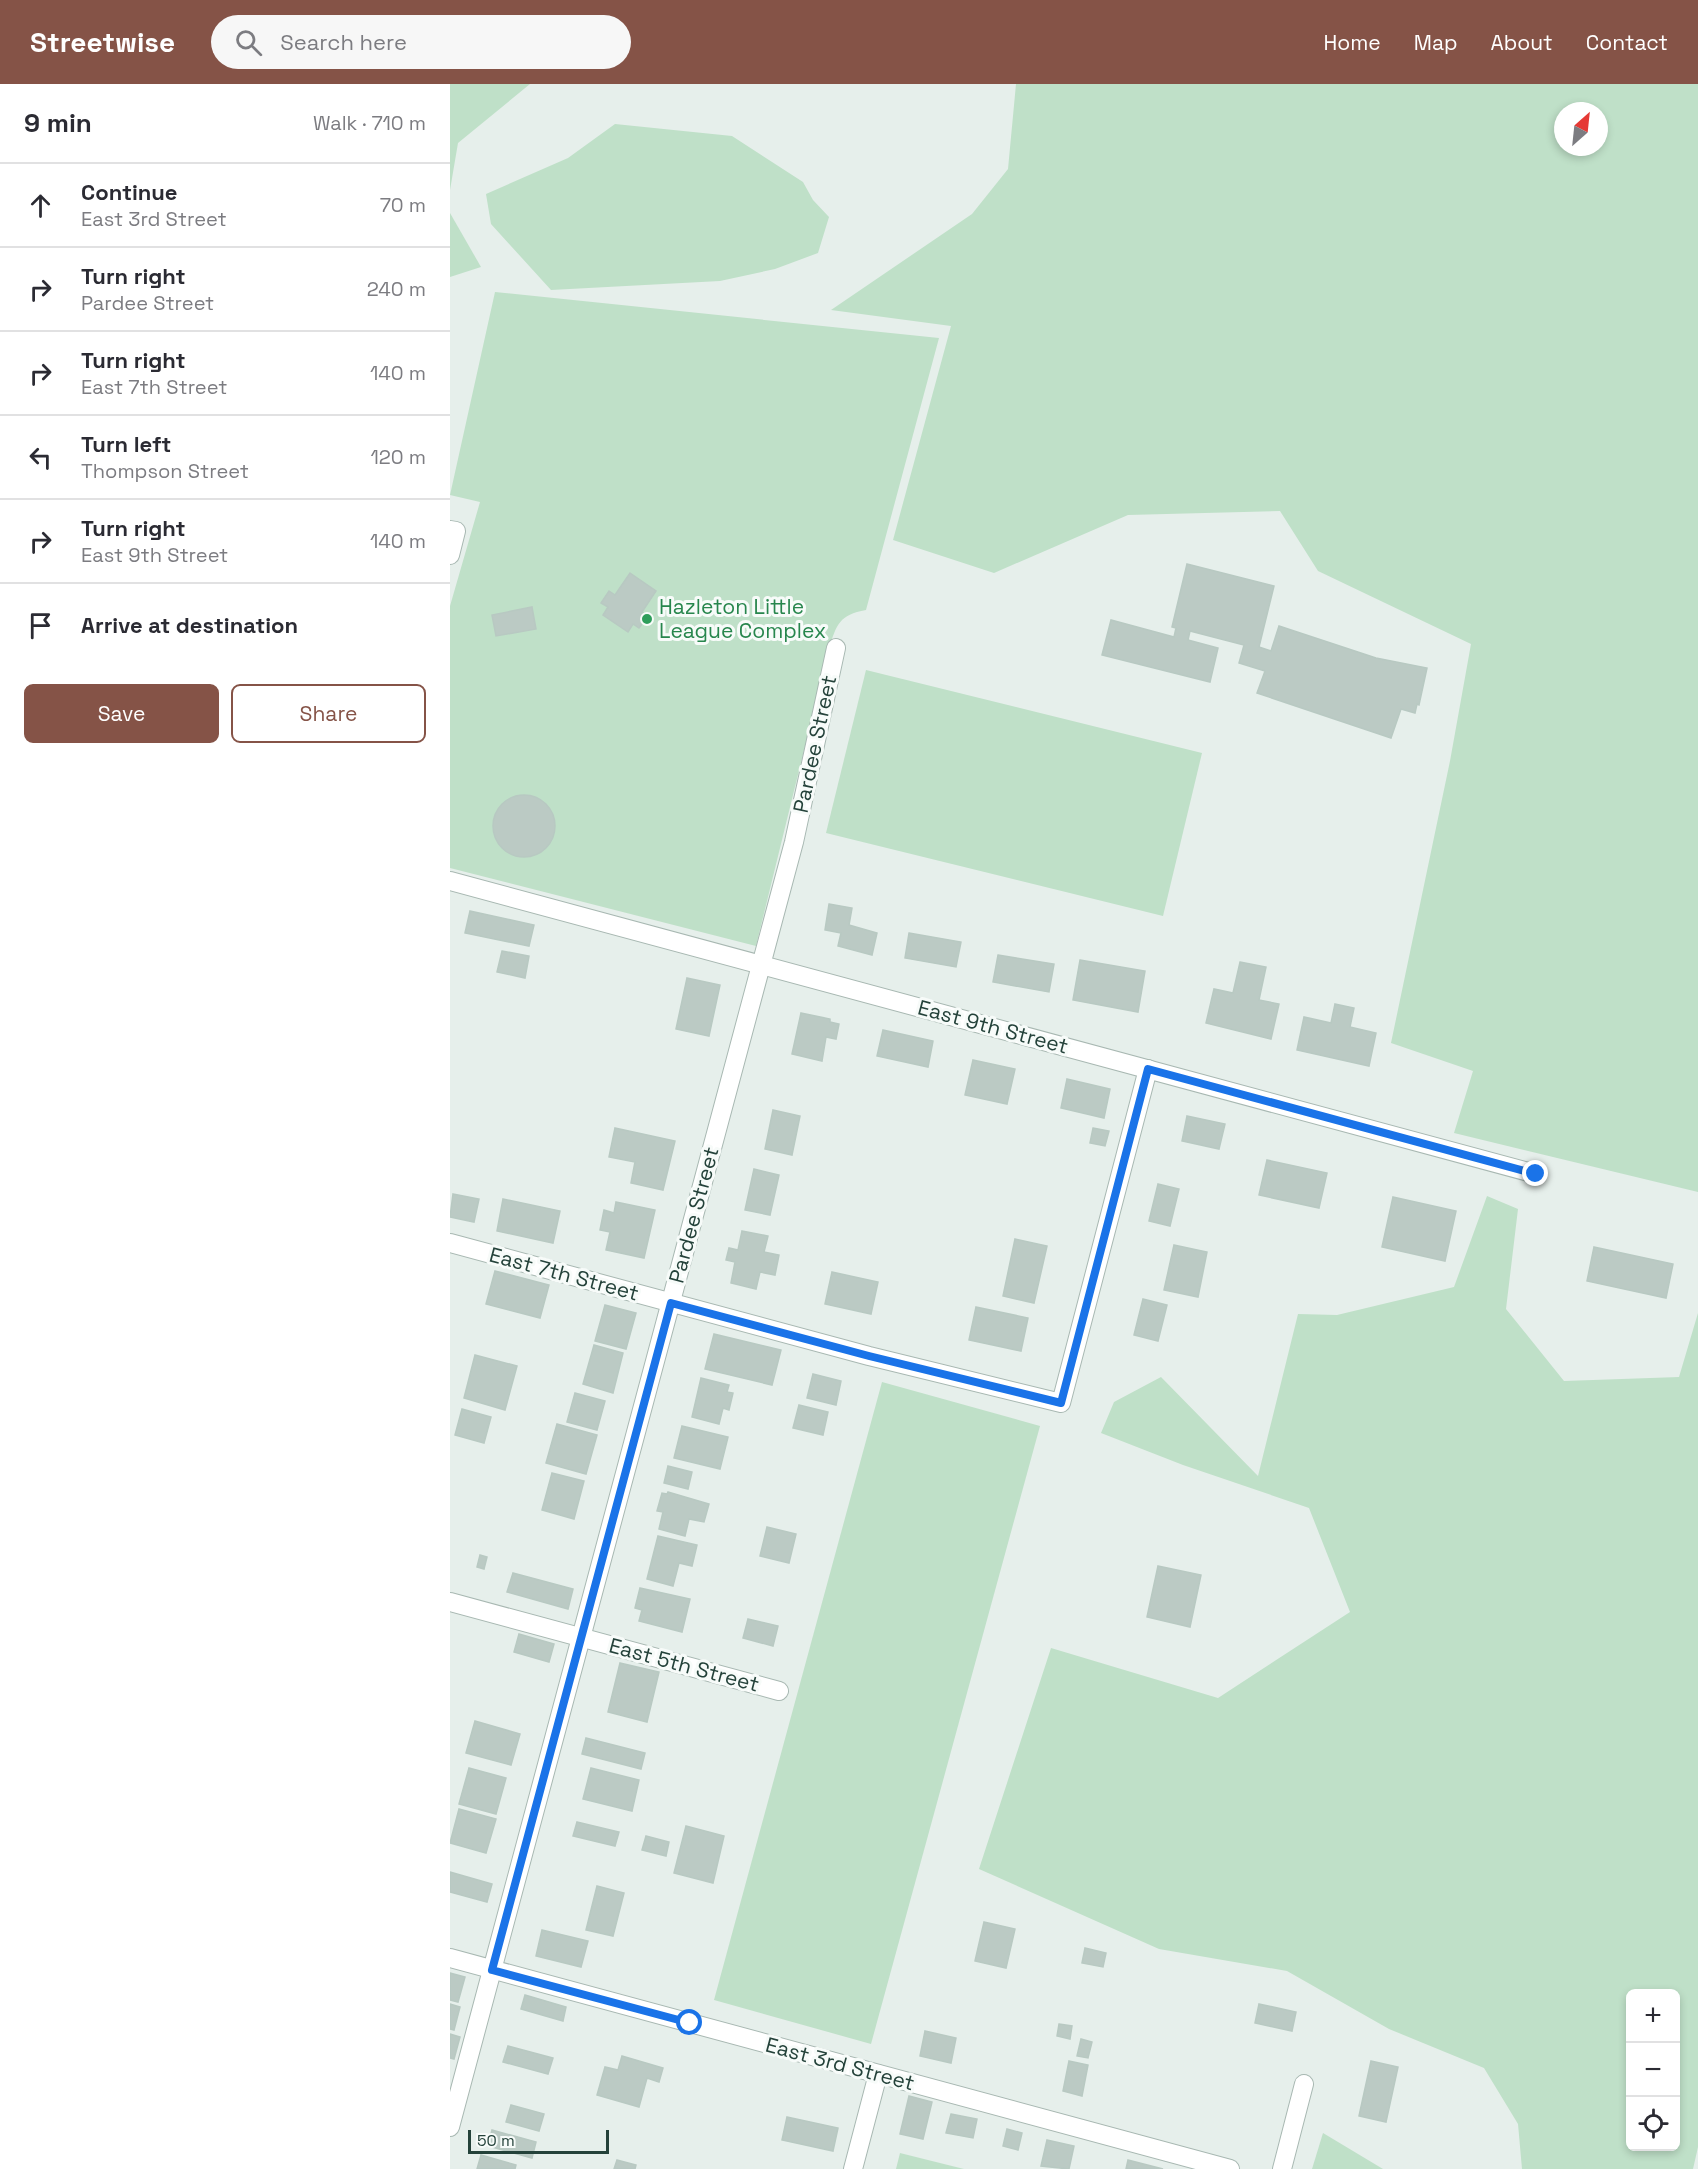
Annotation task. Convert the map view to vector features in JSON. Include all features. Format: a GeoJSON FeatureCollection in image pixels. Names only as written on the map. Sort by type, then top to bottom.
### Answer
{"type":"FeatureCollection","features":[{"type":"Feature","properties":{"kind":"street"},"geometry":{"type":"LineString","coordinates":[[450,555],[453,531]]}},
{"type":"Feature","properties":{"kind":"street","name":"Pardee Street"},"geometry":{"type":"LineString","coordinates":[[450,2127],[794,842],[836,648]]}},
{"type":"Feature","properties":{"kind":"street","name":"East 9th Street"},"geometry":{"type":"LineString","coordinates":[[450,881],[1536,1174]]}},
{"type":"Feature","properties":{"kind":"street","name":"East 7th Street"},"geometry":{"type":"LineString","coordinates":[[450,1243],[869,1356],[1061,1403],[1148,1069]]}},
{"type":"Feature","properties":{"kind":"street","name":"East 5th Street"},"geometry":{"type":"LineString","coordinates":[[450,1602],[779,1691]]}},
{"type":"Feature","properties":{"kind":"street","name":"East 3rd Street"},"geometry":{"type":"LineString","coordinates":[[450,1958],[1230,2169]]}},
{"type":"Feature","properties":{"kind":"street"},"geometry":{"type":"LineString","coordinates":[[853,2169],[878,2074]]}},
{"type":"Feature","properties":{"kind":"street"},"geometry":{"type":"LineString","coordinates":[[1282,2169],[1304,2084]]}},
{"type":"Feature","properties":{"kind":"green space"},"geometry":{"type":"Polygon","coordinates":[[[450,84],[530,84],[458,143],[450,190],[450,84]]]}},
{"type":"Feature","properties":{"kind":"green space"},"geometry":{"type":"Polygon","coordinates":[[[1016,84],[1698,84],[1698,1192],[1454,1133],[1473,1071],[1391,1043],[1450,761],[1471,644],[1318,571],[1280,511],[1128,515],[994,573],[893,540],[951,326],[831,310],[972,214],[1008,169],[1016,84]]]}},
{"type":"Feature","properties":{"kind":"green space"},"geometry":{"type":"Polygon","coordinates":[[[615,124],[732,136],[803,182],[813,200],[829,217],[818,253],[775,269],[720,281],[551,290],[491,224],[486,194],[568,158],[615,124]]]}},
{"type":"Feature","properties":{"kind":"green space"},"geometry":{"type":"Polygon","coordinates":[[[450,213],[481,267],[450,277],[450,213]]]}},
{"type":"Feature","properties":{"kind":"green space","name":"Hazleton Little League Complex"},"geometry":{"type":"Polygon","coordinates":[[[495,292],[939,338],[866,610],[850,615],[840,622],[829,648],[756,946],[450,868],[450,606],[480,502],[450,495],[495,292]]]}},
{"type":"Feature","properties":{"kind":"green space"},"geometry":{"type":"Polygon","coordinates":[[[866,670],[1202,753],[1163,916],[826,833],[866,670]]]}},
{"type":"Feature","properties":{"kind":"green space"},"geometry":{"type":"Polygon","coordinates":[[[1487,1196],[1518,1209],[1506,1309],[1564,1381],[1679,1377],[1698,1313],[1698,2147],[1693,2169],[1522,2169],[1518,2124],[1484,2068],[1389,2029],[1287,1971],[1159,1949],[979,1869],[1051,1648],[1218,1698],[1350,1612],[1309,1508],[1183,1465],[1101,1433],[1114,1402],[1161,1377],[1258,1476],[1298,1314],[1337,1315],[1454,1287],[1487,1196]]]}},
{"type":"Feature","properties":{"kind":"green space"},"geometry":{"type":"Polygon","coordinates":[[[882,1382],[1040,1426],[871,2044],[714,2000],[882,1382]]]}},
{"type":"Feature","properties":{"kind":"green space"},"geometry":{"type":"Polygon","coordinates":[[[1323,2133],[1383,2169],[1312,2169],[1323,2133]]]}},
{"type":"Feature","properties":{"kind":"green space"},"geometry":{"type":"Polygon","coordinates":[[[900,2153],[964,2169],[896,2169],[900,2153]]]}},
{"type":"Feature","properties":{"kind":"building"},"geometry":{"type":"Polygon","coordinates":[[[1187,564],[1274,586],[1259,647],[1271,651],[1279,626],[1376,658],[1427,668],[1419,705],[1417,704],[1415,713],[1401,709],[1391,738],[1257,693],[1265,671],[1239,663],[1244,645],[1190,631],[1188,640],[1218,648],[1210,682],[1102,655],[1111,620],[1174,637],[1176,628],[1172,627],[1187,564]]]}},
{"type":"Feature","properties":{"kind":"building"},"geometry":{"type":"Polygon","coordinates":[[[630,573],[656,591],[642,612],[648,616],[639,628],[633,624],[628,632],[603,615],[608,607],[601,603],[609,591],[615,595],[630,573]]]}},
{"type":"Feature","properties":{"kind":"building"},"geometry":{"type":"Polygon","coordinates":[[[532,607],[536,629],[496,636],[492,615],[532,607]]]}},
{"type":"Feature","properties":{"kind":"building"},"geometry":{"type":"Polygon","coordinates":[[[518,795],[530,795],[546,804],[553,814],[555,826],[553,838],[546,848],[530,857],[518,857],[507,852],[498,843],[493,832],[493,820],[498,809],[507,800],[518,795]]]}},
{"type":"Feature","properties":{"kind":"building"},"geometry":{"type":"Polygon","coordinates":[[[829,904],[852,908],[849,925],[877,933],[872,955],[838,946],[841,933],[825,930],[829,904]]]}},
{"type":"Feature","properties":{"kind":"building"},"geometry":{"type":"Polygon","coordinates":[[[470,911],[534,925],[529,946],[465,933],[470,911]]]}},
{"type":"Feature","properties":{"kind":"building"},"geometry":{"type":"Polygon","coordinates":[[[909,933],[961,942],[956,967],[905,958],[909,933]]]}},
{"type":"Feature","properties":{"kind":"building"},"geometry":{"type":"Polygon","coordinates":[[[502,951],[529,956],[525,978],[497,972],[502,951]]]}},
{"type":"Feature","properties":{"kind":"building"},"geometry":{"type":"Polygon","coordinates":[[[998,955],[1054,964],[1049,992],[993,982],[998,955]]]}},
{"type":"Feature","properties":{"kind":"building"},"geometry":{"type":"Polygon","coordinates":[[[1080,960],[1145,971],[1138,1012],[1073,1000],[1080,960]]]}},
{"type":"Feature","properties":{"kind":"building"},"geometry":{"type":"Polygon","coordinates":[[[1240,962],[1266,967],[1259,1000],[1279,1004],[1271,1039],[1206,1023],[1214,989],[1233,993],[1240,962]]]}},
{"type":"Feature","properties":{"kind":"building"},"geometry":{"type":"Polygon","coordinates":[[[687,978],[720,985],[709,1036],[676,1029],[687,978]]]}},
{"type":"Feature","properties":{"kind":"building"},"geometry":{"type":"Polygon","coordinates":[[[1335,1004],[1354,1008],[1350,1027],[1376,1033],[1369,1066],[1297,1050],[1304,1017],[1331,1023],[1335,1004]]]}},
{"type":"Feature","properties":{"kind":"building"},"geometry":{"type":"Polygon","coordinates":[[[801,1013],[830,1019],[830,1022],[839,1024],[836,1039],[826,1037],[822,1061],[792,1054],[801,1013]]]}},
{"type":"Feature","properties":{"kind":"building"},"geometry":{"type":"Polygon","coordinates":[[[883,1030],[933,1041],[928,1067],[877,1056],[883,1030]]]}},
{"type":"Feature","properties":{"kind":"building"},"geometry":{"type":"Polygon","coordinates":[[[973,1060],[1015,1069],[1007,1104],[965,1095],[973,1060]]]}},
{"type":"Feature","properties":{"kind":"building"},"geometry":{"type":"Polygon","coordinates":[[[1067,1079],[1110,1089],[1104,1118],[1061,1108],[1067,1079]]]}},
{"type":"Feature","properties":{"kind":"building"},"geometry":{"type":"Polygon","coordinates":[[[773,1110],[800,1116],[792,1155],[765,1149],[773,1110]]]}},
{"type":"Feature","properties":{"kind":"building"},"geometry":{"type":"Polygon","coordinates":[[[1187,1116],[1225,1124],[1219,1149],[1182,1141],[1187,1116]]]}},
{"type":"Feature","properties":{"kind":"building"},"geometry":{"type":"Polygon","coordinates":[[[615,1128],[675,1141],[663,1190],[631,1183],[635,1162],[609,1157],[615,1128]]]}},
{"type":"Feature","properties":{"kind":"building"},"geometry":{"type":"Polygon","coordinates":[[[1093,1128],[1109,1131],[1105,1146],[1090,1143],[1093,1128]]]}},
{"type":"Feature","properties":{"kind":"building"},"geometry":{"type":"Polygon","coordinates":[[[1267,1160],[1327,1173],[1319,1208],[1259,1195],[1267,1160]]]}},
{"type":"Feature","properties":{"kind":"building"},"geometry":{"type":"Polygon","coordinates":[[[754,1169],[779,1175],[770,1215],[745,1210],[754,1169]]]}},
{"type":"Feature","properties":{"kind":"building"},"geometry":{"type":"Polygon","coordinates":[[[1158,1184],[1179,1189],[1170,1226],[1149,1221],[1158,1184]]]}},
{"type":"Feature","properties":{"kind":"building"},"geometry":{"type":"Polygon","coordinates":[[[453,1194],[479,1199],[474,1222],[450,1217],[453,1194]]]}},
{"type":"Feature","properties":{"kind":"building"},"geometry":{"type":"Polygon","coordinates":[[[1393,1197],[1456,1211],[1445,1261],[1382,1247],[1393,1197]]]}},
{"type":"Feature","properties":{"kind":"building"},"geometry":{"type":"Polygon","coordinates":[[[503,1199],[560,1211],[553,1243],[497,1231],[503,1199]]]}},
{"type":"Feature","properties":{"kind":"building"},"geometry":{"type":"Polygon","coordinates":[[[616,1202],[655,1210],[644,1258],[606,1250],[610,1232],[600,1230],[604,1210],[614,1213],[616,1202]]]}},
{"type":"Feature","properties":{"kind":"building"},"geometry":{"type":"Polygon","coordinates":[[[742,1231],[768,1236],[764,1252],[779,1255],[775,1275],[760,1272],[756,1289],[731,1283],[735,1262],[726,1260],[729,1248],[738,1250],[742,1231]]]}},
{"type":"Feature","properties":{"kind":"building"},"geometry":{"type":"Polygon","coordinates":[[[1015,1239],[1047,1246],[1034,1303],[1003,1296],[1015,1239]]]}},
{"type":"Feature","properties":{"kind":"building"},"geometry":{"type":"Polygon","coordinates":[[[1174,1245],[1207,1252],[1198,1297],[1164,1290],[1174,1245]]]}},
{"type":"Feature","properties":{"kind":"building"},"geometry":{"type":"Polygon","coordinates":[[[1594,1247],[1673,1264],[1666,1298],[1587,1281],[1594,1247]]]}},
{"type":"Feature","properties":{"kind":"building"},"geometry":{"type":"Polygon","coordinates":[[[495,1271],[549,1285],[540,1318],[486,1304],[495,1271]]]}},
{"type":"Feature","properties":{"kind":"building"},"geometry":{"type":"Polygon","coordinates":[[[832,1272],[878,1282],[871,1314],[825,1304],[832,1272]]]}},
{"type":"Feature","properties":{"kind":"building"},"geometry":{"type":"Polygon","coordinates":[[[1143,1299],[1167,1305],[1158,1341],[1134,1335],[1143,1299]]]}},
{"type":"Feature","properties":{"kind":"building"},"geometry":{"type":"Polygon","coordinates":[[[605,1305],[636,1313],[626,1349],[595,1341],[605,1305]]]}},
{"type":"Feature","properties":{"kind":"building"},"geometry":{"type":"Polygon","coordinates":[[[976,1307],[1028,1318],[1021,1351],[969,1340],[976,1307]]]}},
{"type":"Feature","properties":{"kind":"building"},"geometry":{"type":"Polygon","coordinates":[[[714,1334],[781,1350],[772,1385],[705,1369],[714,1334]]]}},
{"type":"Feature","properties":{"kind":"building"},"geometry":{"type":"Polygon","coordinates":[[[594,1345],[623,1353],[613,1393],[583,1384],[594,1345]]]}},
{"type":"Feature","properties":{"kind":"building"},"geometry":{"type":"Polygon","coordinates":[[[475,1355],[517,1366],[505,1410],[464,1398],[475,1355]]]}},
{"type":"Feature","properties":{"kind":"building"},"geometry":{"type":"Polygon","coordinates":[[[813,1374],[841,1381],[836,1405],[807,1398],[813,1374]]]}},
{"type":"Feature","properties":{"kind":"building"},"geometry":{"type":"Polygon","coordinates":[[[701,1378],[729,1385],[727,1392],[733,1393],[729,1410],[723,1408],[719,1424],[692,1417],[701,1378]]]}},
{"type":"Feature","properties":{"kind":"building"},"geometry":{"type":"Polygon","coordinates":[[[575,1393],[605,1401],[597,1430],[567,1422],[575,1393]]]}},
{"type":"Feature","properties":{"kind":"building"},"geometry":{"type":"Polygon","coordinates":[[[799,1405],[828,1412],[823,1435],[793,1428],[799,1405]]]}},
{"type":"Feature","properties":{"kind":"building"},"geometry":{"type":"Polygon","coordinates":[[[462,1409],[491,1417],[484,1443],[455,1435],[462,1409]]]}},
{"type":"Feature","properties":{"kind":"building"},"geometry":{"type":"Polygon","coordinates":[[[557,1424],[597,1435],[586,1474],[546,1463],[557,1424]]]}},
{"type":"Feature","properties":{"kind":"building"},"geometry":{"type":"Polygon","coordinates":[[[682,1426],[728,1437],[720,1469],[674,1458],[682,1426]]]}},
{"type":"Feature","properties":{"kind":"building"},"geometry":{"type":"Polygon","coordinates":[[[668,1466],[692,1472],[688,1489],[664,1483],[668,1466]]]}},
{"type":"Feature","properties":{"kind":"building"},"geometry":{"type":"Polygon","coordinates":[[[552,1473],[584,1481],[574,1519],[542,1510],[552,1473]]]}},
{"type":"Feature","properties":{"kind":"building"},"geometry":{"type":"Polygon","coordinates":[[[668,1492],[709,1504],[704,1522],[689,1519],[685,1536],[659,1529],[663,1512],[657,1511],[662,1493],[667,1494],[668,1492]]]}},
{"type":"Feature","properties":{"kind":"building"},"geometry":{"type":"Polygon","coordinates":[[[767,1527],[796,1534],[789,1563],[760,1556],[767,1527]]]}},
{"type":"Feature","properties":{"kind":"building"},"geometry":{"type":"Polygon","coordinates":[[[658,1536],[697,1545],[692,1566],[679,1563],[673,1586],[647,1579],[658,1536]]]}},
{"type":"Feature","properties":{"kind":"building"},"geometry":{"type":"Polygon","coordinates":[[[480,1555],[487,1557],[484,1569],[477,1567],[480,1555]]]}},
{"type":"Feature","properties":{"kind":"building"},"geometry":{"type":"Polygon","coordinates":[[[1158,1566],[1201,1575],[1190,1627],[1147,1617],[1158,1566]]]}},
{"type":"Feature","properties":{"kind":"building"},"geometry":{"type":"Polygon","coordinates":[[[513,1573],[573,1589],[568,1609],[507,1592],[513,1573]]]}},
{"type":"Feature","properties":{"kind":"building"},"geometry":{"type":"Polygon","coordinates":[[[640,1588],[690,1599],[682,1632],[639,1621],[642,1610],[635,1608],[640,1588]]]}},
{"type":"Feature","properties":{"kind":"building"},"geometry":{"type":"Polygon","coordinates":[[[748,1619],[778,1626],[773,1646],[743,1638],[748,1619]]]}},
{"type":"Feature","properties":{"kind":"building"},"geometry":{"type":"Polygon","coordinates":[[[519,1634],[554,1644],[549,1662],[514,1652],[519,1634]]]}},
{"type":"Feature","properties":{"kind":"building"},"geometry":{"type":"Polygon","coordinates":[[[620,1663],[659,1672],[647,1722],[608,1712],[620,1663]]]}},
{"type":"Feature","properties":{"kind":"building"},"geometry":{"type":"Polygon","coordinates":[[[475,1721],[520,1734],[511,1765],[466,1753],[475,1721]]]}},
{"type":"Feature","properties":{"kind":"building"},"geometry":{"type":"Polygon","coordinates":[[[586,1738],[645,1753],[641,1769],[582,1754],[586,1738]]]}},
{"type":"Feature","properties":{"kind":"building"},"geometry":{"type":"Polygon","coordinates":[[[469,1768],[506,1778],[496,1814],[459,1804],[469,1768]]]}},
{"type":"Feature","properties":{"kind":"building"},"geometry":{"type":"Polygon","coordinates":[[[591,1768],[639,1780],[632,1811],[583,1799],[591,1768]]]}},
{"type":"Feature","properties":{"kind":"building"},"geometry":{"type":"Polygon","coordinates":[[[459,1809],[496,1819],[486,1853],[450,1843],[459,1809]]]}},
{"type":"Feature","properties":{"kind":"building"},"geometry":{"type":"Polygon","coordinates":[[[577,1822],[619,1832],[615,1846],[573,1836],[577,1822]]]}},
{"type":"Feature","properties":{"kind":"building"},"geometry":{"type":"Polygon","coordinates":[[[686,1826],[724,1836],[713,1883],[674,1873],[686,1826]]]}},
{"type":"Feature","properties":{"kind":"building"},"geometry":{"type":"Polygon","coordinates":[[[646,1836],[669,1842],[666,1856],[642,1850],[646,1836]]]}},
{"type":"Feature","properties":{"kind":"building"},"geometry":{"type":"Polygon","coordinates":[[[450,1872],[492,1884],[487,1902],[450,1892],[450,1872]]]}},
{"type":"Feature","properties":{"kind":"building"},"geometry":{"type":"Polygon","coordinates":[[[597,1886],[624,1893],[613,1936],[586,1930],[597,1886]]]}},
{"type":"Feature","properties":{"kind":"building"},"geometry":{"type":"Polygon","coordinates":[[[984,1922],[1015,1929],[1006,1968],[975,1961],[984,1922]]]}},
{"type":"Feature","properties":{"kind":"building"},"geometry":{"type":"Polygon","coordinates":[[[542,1930],[588,1941],[581,1967],[536,1956],[542,1930]]]}},
{"type":"Feature","properties":{"kind":"building"},"geometry":{"type":"Polygon","coordinates":[[[1085,1948],[1106,1953],[1103,1967],[1082,1963],[1085,1948]]]}},
{"type":"Feature","properties":{"kind":"building"},"geometry":{"type":"Polygon","coordinates":[[[450,1973],[465,1977],[458,2002],[450,2000],[450,1973]]]}},
{"type":"Feature","properties":{"kind":"building"},"geometry":{"type":"Polygon","coordinates":[[[525,1995],[566,2007],[563,2021],[521,2009],[525,1995]]]}},
{"type":"Feature","properties":{"kind":"building"},"geometry":{"type":"Polygon","coordinates":[[[450,2004],[460,2007],[454,2030],[450,2029],[450,2004]]]}},
{"type":"Feature","properties":{"kind":"building"},"geometry":{"type":"Polygon","coordinates":[[[1259,2004],[1296,2012],[1292,2031],[1255,2023],[1259,2004]]]}},
{"type":"Feature","properties":{"kind":"building"},"geometry":{"type":"Polygon","coordinates":[[[1059,2024],[1072,2026],[1070,2039],[1057,2036],[1059,2024]]]}},
{"type":"Feature","properties":{"kind":"building"},"geometry":{"type":"Polygon","coordinates":[[[925,2031],[956,2038],[951,2063],[920,2056],[925,2031]]]}},
{"type":"Feature","properties":{"kind":"building"},"geometry":{"type":"Polygon","coordinates":[[[450,2034],[460,2037],[454,2059],[450,2058],[450,2034]]]}},
{"type":"Feature","properties":{"kind":"building"},"geometry":{"type":"Polygon","coordinates":[[[1081,2039],[1092,2042],[1088,2058],[1077,2056],[1081,2039]]]}},
{"type":"Feature","properties":{"kind":"building"},"geometry":{"type":"Polygon","coordinates":[[[508,2046],[553,2058],[548,2074],[503,2062],[508,2046]]]}},
{"type":"Feature","properties":{"kind":"building"},"geometry":{"type":"Polygon","coordinates":[[[622,2056],[663,2068],[659,2082],[647,2078],[639,2107],[597,2095],[605,2067],[618,2070],[622,2056]]]}},
{"type":"Feature","properties":{"kind":"building"},"geometry":{"type":"Polygon","coordinates":[[[1069,2061],[1088,2065],[1082,2096],[1063,2091],[1069,2061]]]}},
{"type":"Feature","properties":{"kind":"building"},"geometry":{"type":"Polygon","coordinates":[[[1371,2061],[1398,2067],[1386,2122],[1359,2116],[1371,2061]]]}},
{"type":"Feature","properties":{"kind":"building"},"geometry":{"type":"Polygon","coordinates":[[[909,2096],[932,2102],[923,2139],[900,2134],[909,2096]]]}},
{"type":"Feature","properties":{"kind":"building"},"geometry":{"type":"Polygon","coordinates":[[[511,2105],[544,2114],[539,2131],[506,2122],[511,2105]]]}},
{"type":"Feature","properties":{"kind":"building"},"geometry":{"type":"Polygon","coordinates":[[[951,2114],[977,2119],[973,2138],[946,2133],[951,2114]]]}},
{"type":"Feature","properties":{"kind":"building"},"geometry":{"type":"Polygon","coordinates":[[[787,2117],[838,2128],[833,2151],[782,2140],[787,2117]]]}},
{"type":"Feature","properties":{"kind":"building"},"geometry":{"type":"Polygon","coordinates":[[[1007,2129],[1022,2133],[1018,2150],[1003,2146],[1007,2129]]]}},
{"type":"Feature","properties":{"kind":"building"},"geometry":{"type":"Polygon","coordinates":[[[492,2130],[536,2142],[532,2158],[488,2146],[492,2130]]]}},
{"type":"Feature","properties":{"kind":"building"},"geometry":{"type":"Polygon","coordinates":[[[1047,2140],[1074,2146],[1069,2169],[1041,2166],[1047,2140]]]}},
{"type":"Feature","properties":{"kind":"building"},"geometry":{"type":"Polygon","coordinates":[[[481,2155],[516,2165],[515,2169],[477,2169],[481,2155]]]}},
{"type":"Feature","properties":{"kind":"building"},"geometry":{"type":"Polygon","coordinates":[[[617,2160],[636,2165],[635,2169],[614,2169],[617,2160]]]}},
{"type":"Feature","properties":{"kind":"building"},"geometry":{"type":"Polygon","coordinates":[[[1128,2160],[1163,2169],[1126,2169],[1128,2160]]]}},
{"type":"Feature","properties":{"kind":"place","name":"Hazleton Little League Complex"},"geometry":{"type":"Point","coordinates":[647,619]}},
{"type":"Feature","properties":{"kind":"route"},"geometry":{"type":"LineString","coordinates":[[690,2023],[492,1970],[671,1303],[869,1356],[1061,1403],[1148,1069],[1536,1174]]}}]}
